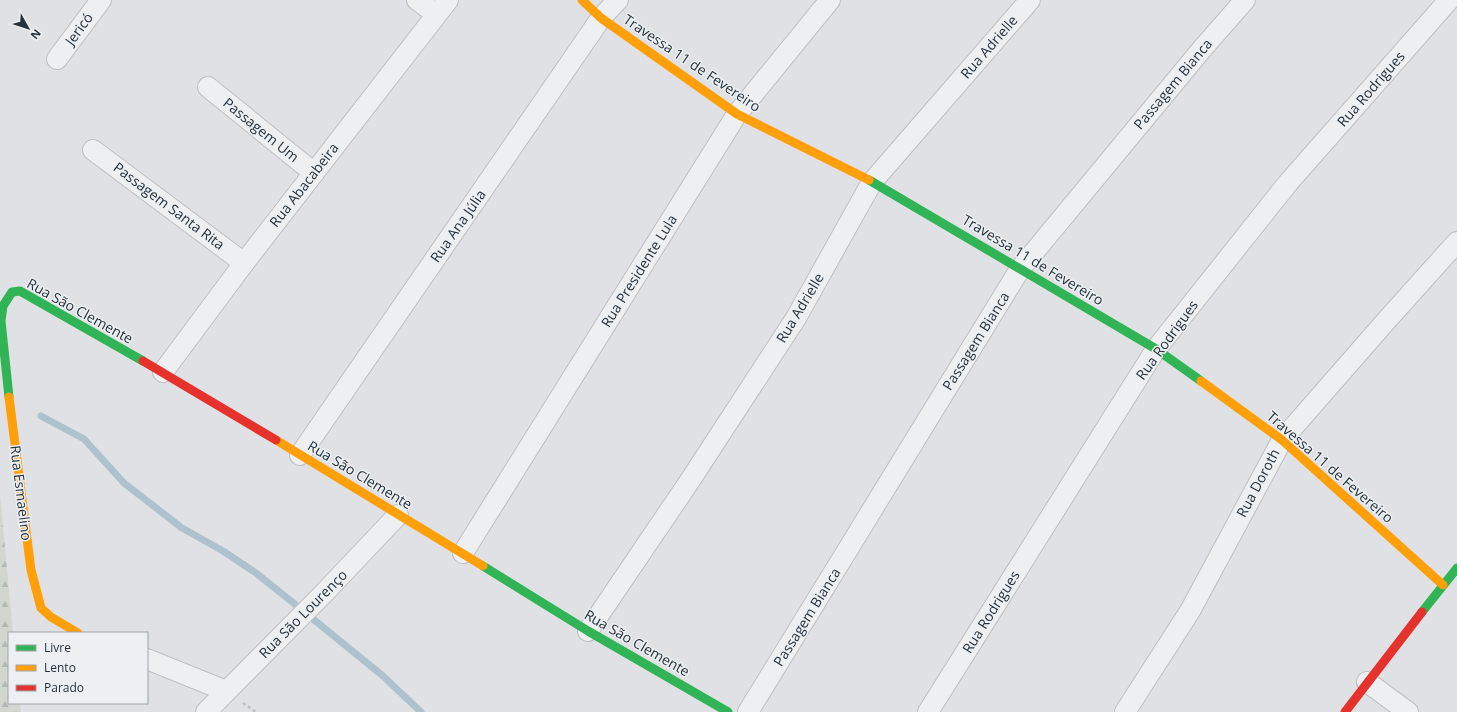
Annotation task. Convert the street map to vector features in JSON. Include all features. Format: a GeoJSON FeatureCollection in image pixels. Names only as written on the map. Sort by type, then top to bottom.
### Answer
{"type":"FeatureCollection","features":[{"type":"Feature","properties":{"kind":"street","name":"Jericó"},"geometry":{"type":"LineString","coordinates":[[57,59],[101,0]]}},
{"type":"Feature","properties":{"kind":"street"},"geometry":{"type":"LineString","coordinates":[[417,0],[442,7]]}},
{"type":"Feature","properties":{"kind":"street","name":"Travessa 11 de Fevereiro"},"geometry":{"type":"LineString","coordinates":[[582,0],[601,18],[737,114],[872,182],[1156,349],[1282,440],[1443,585]]}},
{"type":"Feature","properties":{"kind":"street","name":"Rua Ana Júlia"},"geometry":{"type":"LineString","coordinates":[[300,455],[601,18],[618,0]]}},
{"type":"Feature","properties":{"kind":"street","name":"Rua Presidente Lula"},"geometry":{"type":"LineString","coordinates":[[463,552],[737,114],[830,0]]}},
{"type":"Feature","properties":{"kind":"street","name":"Rua Adrielle"},"geometry":{"type":"LineString","coordinates":[[588,631],[689,482],[796,318],[872,182],[1030,0]]}},
{"type":"Feature","properties":{"kind":"street","name":"Passagem Bianca"},"geometry":{"type":"LineString","coordinates":[[748,712],[1020,269],[1202,49],[1245,0]]}},
{"type":"Feature","properties":{"kind":"street","name":"Rua Rodrigues"},"geometry":{"type":"LineString","coordinates":[[928,712],[1156,349],[1288,183],[1449,0]]}},
{"type":"Feature","properties":{"kind":"street","name":"Rua Abacabeira"},"geometry":{"type":"LineString","coordinates":[[163,372],[244,263],[442,7]]}},
{"type":"Feature","properties":{"kind":"street","name":"Passagem Um"},"geometry":{"type":"LineString","coordinates":[[208,87],[314,173]]}},
{"type":"Feature","properties":{"kind":"street","name":"Passagem Santa Rita"},"geometry":{"type":"LineString","coordinates":[[93,150],[244,263]]}},
{"type":"Feature","properties":{"kind":"street","name":"Rua Doroth"},"geometry":{"type":"LineString","coordinates":[[1125,712],[1190,611],[1282,440],[1457,242]]}},
{"type":"Feature","properties":{"kind":"street","name":"Rua São Clemente"},"geometry":{"type":"LineString","coordinates":[[1,332],[0,314],[5,301],[12,292],[20,291],[163,372],[398,515],[463,552],[588,631],[728,712]]}},
{"type":"Feature","properties":{"kind":"street","name":"Rua Esmaelino"},"geometry":{"type":"LineString","coordinates":[[1,332],[31,570],[38,598],[41,608],[51,617],[76,632]]}},
{"type":"Feature","properties":{"kind":"street","name":"Rua São Lourenço"},"geometry":{"type":"LineString","coordinates":[[206,712],[315,602],[398,515]]}},
{"type":"Feature","properties":{"kind":"street"},"geometry":{"type":"LineString","coordinates":[[1345,712],[1366,682],[1457,569]]}},
{"type":"Feature","properties":{"kind":"street"},"geometry":{"type":"LineString","coordinates":[[148,659],[226,691]]}},
{"type":"Feature","properties":{"kind":"street"},"geometry":{"type":"LineString","coordinates":[[1366,682],[1408,712]]}},
{"type":"Feature","properties":{"kind":"green space"},"geometry":{"type":"Polygon","coordinates":[[[0,495],[13,632],[8,632],[8,704],[20,704],[21,712],[0,712],[0,495]]]}},
{"type":"Feature","properties":{"kind":"waterway"},"geometry":{"type":"LineString","coordinates":[[41,416],[84,439],[124,483],[182,528],[223,551],[256,573],[383,676],[421,712]]}},
{"type":"Feature","properties":{"kind":"traffic: fast"},"geometry":{"type":"LineString","coordinates":[[869,180],[1156,349],[1201,381]]}},
{"type":"Feature","properties":{"kind":"traffic: fast"},"geometry":{"type":"LineString","coordinates":[[9,397],[1,321],[3,306],[12,292],[20,291],[143,361]]}},
{"type":"Feature","properties":{"kind":"traffic: fast"},"geometry":{"type":"LineString","coordinates":[[483,566],[588,631],[728,712]]}},
{"type":"Feature","properties":{"kind":"traffic: fast"},"geometry":{"type":"LineString","coordinates":[[1422,612],[1457,568]]}},
{"type":"Feature","properties":{"kind":"traffic: slow"},"geometry":{"type":"LineString","coordinates":[[582,0],[601,18],[737,114],[869,180]]}},
{"type":"Feature","properties":{"kind":"traffic: slow"},"geometry":{"type":"LineString","coordinates":[[1201,381],[1282,440],[1443,585]]}},
{"type":"Feature","properties":{"kind":"traffic: slow"},"geometry":{"type":"LineString","coordinates":[[9,397],[31,570],[41,608],[51,617],[76,632]]}},
{"type":"Feature","properties":{"kind":"traffic: slow"},"geometry":{"type":"LineString","coordinates":[[276,440],[483,566]]}},
{"type":"Feature","properties":{"kind":"traffic: jam"},"geometry":{"type":"LineString","coordinates":[[143,361],[276,440]]}},
{"type":"Feature","properties":{"kind":"traffic: jam"},"geometry":{"type":"LineString","coordinates":[[1345,712],[1422,612]]}}]}
